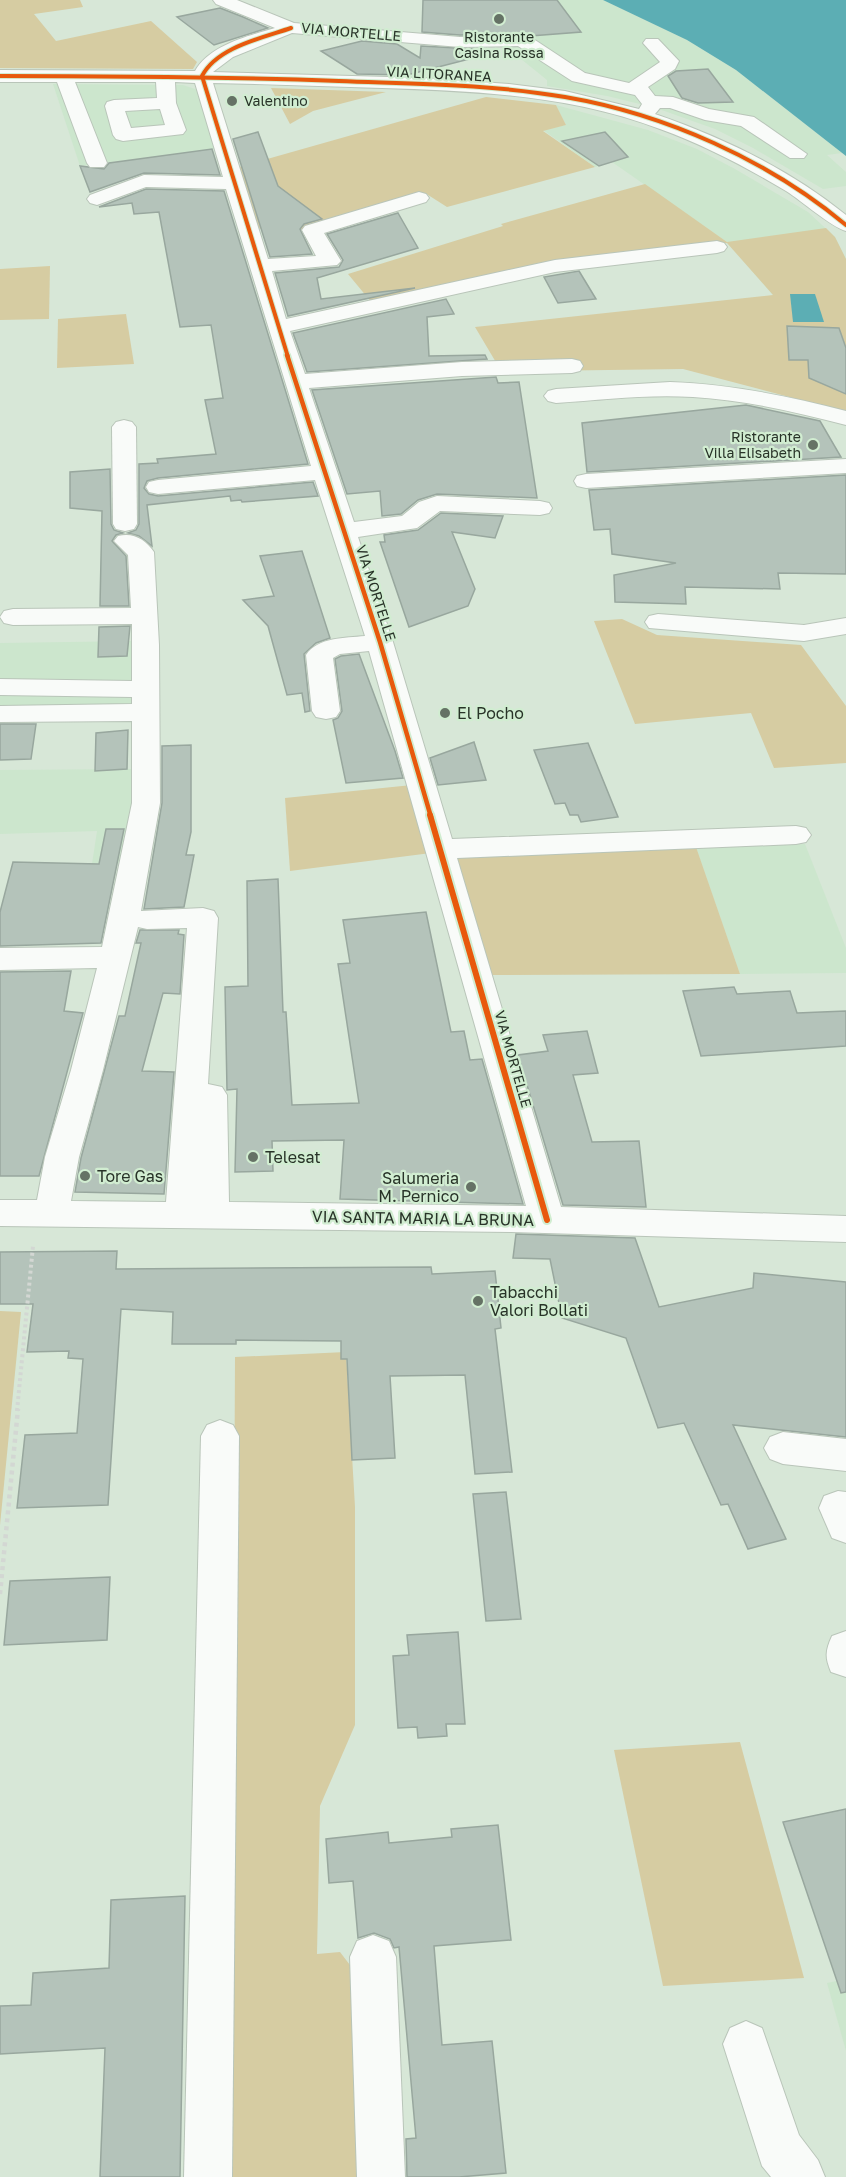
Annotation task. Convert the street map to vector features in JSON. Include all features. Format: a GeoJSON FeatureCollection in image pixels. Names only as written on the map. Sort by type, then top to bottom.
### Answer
{"type":"FeatureCollection","features":[{"type":"Feature","properties":{"kind":"street","name":"VIA MORTELLE"},"geometry":{"type":"LineString","coordinates":[[222,0],[291,28],[460,42],[520,41],[529,44],[579,77],[601,84],[635,87]]}},
{"type":"Feature","properties":{"kind":"street","name":"VIA MORTELLE"},"geometry":{"type":"LineString","coordinates":[[291,28],[224,55],[208,64],[202,76],[295,382],[380,642],[547,1220]]}},
{"type":"Feature","properties":{"kind":"street"},"geometry":{"type":"LineString","coordinates":[[652,43],[670,61],[668,65],[635,87],[642,91],[646,108],[673,103],[705,114],[747,120],[797,154]]}},
{"type":"Feature","properties":{"kind":"street","name":"VIA LITORANEA"},"geometry":{"type":"LineString","coordinates":[[0,76],[202,76],[458,86],[508,90],[646,108],[795,188],[829,210],[846,225]]}},
{"type":"Feature","properties":{"kind":"street"},"geometry":{"type":"LineString","coordinates":[[64,76],[97,163]]}},
{"type":"Feature","properties":{"kind":"street"},"geometry":{"type":"LineString","coordinates":[[88,140],[176,130],[166,103],[165,76]]}},
{"type":"Feature","properties":{"kind":"street"},"geometry":{"type":"LineString","coordinates":[[123,135],[114,106],[166,103]]}},
{"type":"Feature","properties":{"kind":"street"},"geometry":{"type":"LineString","coordinates":[[97,199],[144,181],[214,184],[233,182]]}},
{"type":"Feature","properties":{"kind":"street"},"geometry":{"type":"LineString","coordinates":[[259,266],[330,261],[312,230],[419,198]]}},
{"type":"Feature","properties":{"kind":"street"},"geometry":{"type":"LineString","coordinates":[[278,327],[555,266],[717,247]]}},
{"type":"Feature","properties":{"kind":"street"},"geometry":{"type":"LineString","coordinates":[[295,382],[462,369],[572,366]]}},
{"type":"Feature","properties":{"kind":"street"},"geometry":{"type":"LineString","coordinates":[[556,396],[670,389],[724,393],[787,402],[846,418]]}},
{"type":"Feature","properties":{"kind":"street"},"geometry":{"type":"LineString","coordinates":[[44,1212],[87,1070],[115,957],[146,803],[146,701],[141,552],[126,532],[124,427]]}},
{"type":"Feature","properties":{"kind":"street"},"geometry":{"type":"LineString","coordinates":[[586,481],[846,466]]}},
{"type":"Feature","properties":{"kind":"street"},"geometry":{"type":"LineString","coordinates":[[158,487],[324,472]]}},
{"type":"Feature","properties":{"kind":"street"},"geometry":{"type":"LineString","coordinates":[[343,531],[408,523],[414,521],[425,507],[437,503],[540,508]]}},
{"type":"Feature","properties":{"kind":"street"},"geometry":{"type":"LineString","coordinates":[[14,616],[144,616]]}},
{"type":"Feature","properties":{"kind":"street"},"geometry":{"type":"LineString","coordinates":[[658,622],[804,633],[846,626]]}},
{"type":"Feature","properties":{"kind":"street"},"geometry":{"type":"LineString","coordinates":[[326,711],[319,655],[333,647],[380,642]]}},
{"type":"Feature","properties":{"kind":"street"},"geometry":{"type":"LineString","coordinates":[[0,687],[146,701]]}},
{"type":"Feature","properties":{"kind":"street"},"geometry":{"type":"LineString","coordinates":[[0,714],[146,701]]}},
{"type":"Feature","properties":{"kind":"street"},"geometry":{"type":"LineString","coordinates":[[439,849],[796,835]]}},
{"type":"Feature","properties":{"kind":"street"},"geometry":{"type":"LineString","coordinates":[[147,919],[203,918],[197,1215]]}},
{"type":"Feature","properties":{"kind":"street"},"geometry":{"type":"LineString","coordinates":[[197,1215],[210,1097],[218,919]]}},
{"type":"Feature","properties":{"kind":"street"},"geometry":{"type":"LineString","coordinates":[[0,959],[115,957]]}},
{"type":"Feature","properties":{"kind":"street","name":"VIA SANTA MARIA LA BRUNA"},"geometry":{"type":"LineString","coordinates":[[0,1213],[547,1220],[846,1229]]}},
{"type":"Feature","properties":{"kind":"street"},"geometry":{"type":"LineString","coordinates":[[208,2177],[220,1436]]}},
{"type":"Feature","properties":{"kind":"street"},"geometry":{"type":"LineString","coordinates":[[783,1448],[846,1455]]}},
{"type":"Feature","properties":{"kind":"street"},"geometry":{"type":"LineString","coordinates":[[846,1509],[838,1508],[846,1526]]}},
{"type":"Feature","properties":{"kind":"street"},"geometry":{"type":"LineString","coordinates":[[846,1649],[846,1659]]}},
{"type":"Feature","properties":{"kind":"street"},"geometry":{"type":"LineString","coordinates":[[373,1957],[381,2177]]}},
{"type":"Feature","properties":{"kind":"street"},"geometry":{"type":"LineString","coordinates":[[746,2044],[779,2150],[801,2177]]}},
{"type":"Feature","properties":{"kind":"path"},"geometry":{"type":"LineString","coordinates":[[0,1594],[44,1212]]}},
{"type":"Feature","properties":{"kind":"shaded area"},"geometry":{"type":"Polygon","coordinates":[[[0,0],[80,0],[83,7],[34,14],[56,41],[151,21],[197,62],[193,69],[0,68],[0,0]]]}},
{"type":"Feature","properties":{"kind":"shaded area"},"geometry":{"type":"Polygon","coordinates":[[[423,0],[603,0],[687,40],[736,70],[842,153],[827,155],[846,172],[846,186],[823,189],[753,148],[715,129],[656,108],[607,96],[547,86],[547,80],[506,47],[424,40],[427,7],[423,0]]]}},
{"type":"Feature","properties":{"kind":"shaded area"},"geometry":{"type":"Polygon","coordinates":[[[53,84],[183,85],[198,90],[216,149],[80,166],[53,84]]]}},
{"type":"Feature","properties":{"kind":"shaded area"},"geometry":{"type":"Polygon","coordinates":[[[271,88],[386,92],[313,111],[290,124],[271,88]]]}},
{"type":"Feature","properties":{"kind":"shaded area"},"geometry":{"type":"Polygon","coordinates":[[[486,97],[556,105],[566,125],[543,131],[595,167],[447,207],[425,193],[286,234],[280,227],[256,229],[239,167],[486,97]]]}},
{"type":"Feature","properties":{"kind":"shaded area"},"geometry":{"type":"Polygon","coordinates":[[[556,105],[648,130],[697,149],[735,169],[808,212],[835,237],[846,259],[773,295],[727,242],[612,162],[595,167],[543,130],[566,125],[556,105]]]}},
{"type":"Feature","properties":{"kind":"shaded area"},"geometry":{"type":"Polygon","coordinates":[[[645,184],[727,242],[826,228],[835,237],[846,259],[846,412],[683,369],[534,371],[497,364],[475,327],[773,295],[727,243],[553,263],[372,303],[348,274],[503,226],[501,224],[645,184]]]}},
{"type":"Feature","properties":{"kind":"shaded area"},"geometry":{"type":"Polygon","coordinates":[[[50,266],[49,319],[0,320],[0,269],[50,266]]]}},
{"type":"Feature","properties":{"kind":"shaded area"},"geometry":{"type":"Polygon","coordinates":[[[126,314],[134,364],[57,368],[58,319],[126,314]]]}},
{"type":"Feature","properties":{"kind":"shaded area"},"geometry":{"type":"Polygon","coordinates":[[[622,619],[657,635],[801,645],[846,706],[846,763],[774,768],[751,713],[635,724],[594,621],[622,619]]]}},
{"type":"Feature","properties":{"kind":"shaded area"},"geometry":{"type":"Polygon","coordinates":[[[137,641],[135,707],[0,706],[0,643],[137,641]]]}},
{"type":"Feature","properties":{"kind":"shaded area"},"geometry":{"type":"Polygon","coordinates":[[[135,769],[132,829],[124,863],[92,864],[97,831],[0,834],[0,770],[135,769]]]}},
{"type":"Feature","properties":{"kind":"shaded area"},"geometry":{"type":"Polygon","coordinates":[[[412,785],[431,853],[290,871],[285,798],[412,785]]]}},
{"type":"Feature","properties":{"kind":"shaded area"},"geometry":{"type":"Polygon","coordinates":[[[805,844],[846,948],[846,973],[740,974],[696,848],[805,844]]]}},
{"type":"Feature","properties":{"kind":"shaded area"},"geometry":{"type":"Polygon","coordinates":[[[696,847],[740,974],[491,975],[453,853],[696,847]]]}},
{"type":"Feature","properties":{"kind":"shaded area"},"geometry":{"type":"Polygon","coordinates":[[[0,1311],[21,1312],[0,1525],[0,1311]]]}},
{"type":"Feature","properties":{"kind":"shaded area"},"geometry":{"type":"Polygon","coordinates":[[[346,1352],[355,1507],[355,1725],[320,1806],[317,1954],[340,1952],[356,1973],[362,2177],[231,2177],[235,1357],[346,1352]]]}},
{"type":"Feature","properties":{"kind":"shaded area"},"geometry":{"type":"Polygon","coordinates":[[[740,1742],[804,1978],[663,1986],[614,1750],[740,1742]]]}},
{"type":"Feature","properties":{"kind":"shaded area"},"geometry":{"type":"Polygon","coordinates":[[[846,1979],[846,2051],[827,1983],[846,1979]]]}},
{"type":"Feature","properties":{"kind":"water"},"geometry":{"type":"Polygon","coordinates":[[[603,0],[846,0],[846,156],[736,70],[687,40],[603,0]]]}},
{"type":"Feature","properties":{"kind":"water"},"geometry":{"type":"Polygon","coordinates":[[[790,294],[815,294],[824,322],[793,322],[790,294]]]}},
{"type":"Feature","properties":{"kind":"building","name":"Ristorante Casina Rossa"},"geometry":{"type":"Polygon","coordinates":[[[423,0],[557,0],[581,32],[530,36],[422,32],[423,0]]]}},
{"type":"Feature","properties":{"kind":"building"},"geometry":{"type":"Polygon","coordinates":[[[220,8],[268,28],[214,45],[177,17],[220,8]]]}},
{"type":"Feature","properties":{"kind":"building"},"geometry":{"type":"Polygon","coordinates":[[[362,41],[397,44],[420,58],[421,46],[475,49],[485,55],[407,75],[357,74],[321,51],[362,41]]]}},
{"type":"Feature","properties":{"kind":"building"},"geometry":{"type":"Polygon","coordinates":[[[708,69],[733,102],[698,103],[682,98],[668,76],[676,71],[708,69]]]}},
{"type":"Feature","properties":{"kind":"building"},"geometry":{"type":"Polygon","coordinates":[[[258,132],[278,186],[322,219],[304,224],[300,229],[312,254],[270,257],[233,139],[258,132]]]}},
{"type":"Feature","properties":{"kind":"building"},"geometry":{"type":"Polygon","coordinates":[[[605,132],[628,157],[599,166],[562,141],[605,132]]]}},
{"type":"Feature","properties":{"kind":"building"},"geometry":{"type":"Polygon","coordinates":[[[212,149],[220,175],[144,173],[90,192],[80,166],[104,169],[109,163],[212,149]]]}},
{"type":"Feature","properties":{"kind":"building"},"geometry":{"type":"Polygon","coordinates":[[[146,189],[224,191],[308,464],[158,478],[147,481],[144,488],[149,494],[158,496],[313,482],[318,496],[242,502],[241,500],[231,501],[230,496],[147,505],[152,546],[139,536],[128,533],[136,530],[139,524],[139,464],[158,463],[157,459],[216,454],[205,400],[223,398],[211,325],[180,327],[159,212],[134,214],[132,203],[99,207],[146,189]]]}},
{"type":"Feature","properties":{"kind":"building"},"geometry":{"type":"Polygon","coordinates":[[[398,213],[418,248],[317,278],[321,299],[415,288],[288,316],[275,273],[339,267],[343,260],[327,234],[398,213]]]}},
{"type":"Feature","properties":{"kind":"building"},"geometry":{"type":"Polygon","coordinates":[[[579,271],[596,299],[558,303],[544,277],[579,271]]]}},
{"type":"Feature","properties":{"kind":"building"},"geometry":{"type":"Polygon","coordinates":[[[446,299],[454,314],[427,317],[429,356],[485,355],[487,359],[307,372],[293,333],[446,299]]]}},
{"type":"Feature","properties":{"kind":"building"},"geometry":{"type":"Polygon","coordinates":[[[787,326],[839,328],[846,348],[846,394],[809,378],[808,360],[789,360],[787,326]]]}},
{"type":"Feature","properties":{"kind":"building"},"geometry":{"type":"Polygon","coordinates":[[[496,377],[498,383],[519,382],[537,498],[437,494],[418,500],[401,514],[382,516],[380,491],[347,494],[312,390],[496,377]]]}},
{"type":"Feature","properties":{"kind":"building"},"geometry":{"type":"Polygon","coordinates":[[[746,405],[820,421],[841,457],[587,472],[582,423],[746,405]]]}},
{"type":"Feature","properties":{"kind":"building"},"geometry":{"type":"Polygon","coordinates":[[[110,469],[111,524],[114,530],[123,533],[116,535],[112,541],[126,556],[129,606],[100,606],[102,511],[70,508],[70,472],[110,469]]]}},
{"type":"Feature","properties":{"kind":"building"},"geometry":{"type":"Polygon","coordinates":[[[846,475],[846,574],[778,573],[780,589],[685,587],[686,604],[615,602],[614,575],[676,563],[612,554],[610,529],[594,530],[589,490],[846,475]]]}},
{"type":"Feature","properties":{"kind":"building"},"geometry":{"type":"Polygon","coordinates":[[[441,513],[503,516],[495,538],[452,532],[475,589],[468,606],[409,627],[380,542],[385,542],[384,535],[418,530],[441,513]]]}},
{"type":"Feature","properties":{"kind":"building"},"geometry":{"type":"Polygon","coordinates":[[[302,551],[330,638],[316,643],[304,654],[310,711],[305,712],[302,693],[287,695],[268,626],[243,600],[274,596],[260,556],[302,551]]]}},
{"type":"Feature","properties":{"kind":"building"},"geometry":{"type":"Polygon","coordinates":[[[130,626],[127,656],[98,657],[99,627],[130,626]]]}},
{"type":"Feature","properties":{"kind":"building"},"geometry":{"type":"Polygon","coordinates":[[[359,654],[403,778],[346,783],[333,720],[338,718],[342,711],[335,659],[359,654]]]}},
{"type":"Feature","properties":{"kind":"building"},"geometry":{"type":"Polygon","coordinates":[[[0,724],[36,724],[31,759],[0,760],[0,724]]]}},
{"type":"Feature","properties":{"kind":"building"},"geometry":{"type":"Polygon","coordinates":[[[128,730],[127,769],[95,771],[96,733],[128,730]]]}},
{"type":"Feature","properties":{"kind":"building"},"geometry":{"type":"Polygon","coordinates":[[[474,742],[486,780],[438,785],[430,758],[474,742]]]}},
{"type":"Feature","properties":{"kind":"building"},"geometry":{"type":"Polygon","coordinates":[[[588,743],[618,817],[581,822],[578,815],[570,815],[565,803],[555,804],[534,750],[588,743]]]}},
{"type":"Feature","properties":{"kind":"building"},"geometry":{"type":"Polygon","coordinates":[[[191,745],[191,832],[186,855],[194,855],[184,907],[144,909],[162,803],[162,746],[191,745]]]}},
{"type":"Feature","properties":{"kind":"building"},"geometry":{"type":"Polygon","coordinates":[[[106,829],[124,829],[101,943],[0,946],[0,912],[13,862],[99,864],[106,829]]]}},
{"type":"Feature","properties":{"kind":"building"},"geometry":{"type":"Polygon","coordinates":[[[278,879],[283,1012],[286,1012],[292,1105],[359,1103],[338,964],[350,963],[343,920],[426,912],[451,1032],[464,1031],[470,1060],[482,1059],[523,1204],[340,1199],[344,1140],[272,1141],[273,1171],[235,1172],[237,1089],[227,1090],[225,987],[248,986],[247,881],[278,879]]]}},
{"type":"Feature","properties":{"kind":"building"},"geometry":{"type":"Polygon","coordinates":[[[140,930],[179,930],[178,934],[184,935],[180,994],[163,993],[142,1071],[174,1072],[164,1194],[75,1192],[81,1158],[119,1016],[125,1016],[141,943],[136,943],[140,930]]]}},
{"type":"Feature","properties":{"kind":"building"},"geometry":{"type":"Polygon","coordinates":[[[71,971],[64,1011],[83,1013],[39,1176],[0,1176],[0,972],[71,971]]]}},
{"type":"Feature","properties":{"kind":"building"},"geometry":{"type":"Polygon","coordinates":[[[734,987],[737,994],[790,991],[797,1013],[846,1011],[846,1046],[701,1056],[683,991],[734,987]]]}},
{"type":"Feature","properties":{"kind":"building"},"geometry":{"type":"Polygon","coordinates":[[[587,1031],[598,1073],[573,1075],[592,1142],[639,1141],[646,1207],[563,1205],[518,1055],[548,1051],[543,1035],[587,1031]]]}},
{"type":"Feature","properties":{"kind":"building"},"geometry":{"type":"Polygon","coordinates":[[[516,1234],[635,1238],[659,1307],[753,1288],[754,1273],[846,1282],[846,1437],[733,1425],[786,1539],[748,1549],[728,1504],[721,1505],[684,1423],[658,1428],[626,1338],[562,1318],[550,1259],[513,1258],[516,1234]]]}},
{"type":"Feature","properties":{"kind":"building"},"geometry":{"type":"Polygon","coordinates":[[[117,1251],[116,1269],[431,1267],[432,1274],[495,1271],[501,1328],[495,1329],[512,1472],[475,1474],[465,1375],[390,1376],[395,1458],[352,1460],[347,1359],[341,1359],[341,1341],[236,1340],[236,1344],[172,1344],[173,1312],[121,1309],[108,1505],[17,1508],[25,1435],[77,1433],[83,1359],[68,1358],[69,1351],[27,1352],[33,1304],[0,1304],[0,1252],[117,1251]]]}},
{"type":"Feature","properties":{"kind":"building"},"geometry":{"type":"Polygon","coordinates":[[[506,1492],[521,1619],[486,1621],[473,1494],[506,1492]]]}},
{"type":"Feature","properties":{"kind":"building"},"geometry":{"type":"Polygon","coordinates":[[[110,1577],[107,1640],[4,1645],[10,1581],[110,1577]]]}},
{"type":"Feature","properties":{"kind":"building"},"geometry":{"type":"Polygon","coordinates":[[[458,1632],[465,1724],[446,1724],[447,1736],[418,1738],[417,1727],[398,1728],[393,1656],[409,1655],[407,1635],[458,1632]]]}},
{"type":"Feature","properties":{"kind":"building"},"geometry":{"type":"Polygon","coordinates":[[[846,1809],[846,1992],[841,1993],[783,1822],[846,1809]]]}},
{"type":"Feature","properties":{"kind":"building"},"geometry":{"type":"Polygon","coordinates":[[[498,1825],[511,1940],[434,1946],[442,2045],[492,2041],[506,2173],[459,2177],[407,2177],[406,2139],[416,2138],[399,1947],[394,1948],[390,1939],[374,1933],[358,1938],[353,1881],[329,1883],[326,1839],[388,1832],[389,1843],[452,1837],[451,1829],[498,1825]]]}},
{"type":"Feature","properties":{"kind":"building"},"geometry":{"type":"Polygon","coordinates":[[[185,1896],[180,2177],[100,2177],[105,2048],[0,2054],[0,2006],[31,2005],[33,1973],[109,1968],[111,1900],[185,1896]]]}},
{"type":"Feature","properties":{"kind":"cycle path"},"geometry":{"type":"LineString","coordinates":[[291,28],[227,53],[206,68],[202,76],[278,327],[380,642],[547,1220]]}},
{"type":"Feature","properties":{"kind":"cycle path"},"geometry":{"type":"LineString","coordinates":[[0,76],[297,79],[481,87],[565,97],[616,108],[666,124],[714,144],[794,187],[846,225]]}},
{"type":"Feature","properties":{"kind":"place","name":"Ristorante Casina Rossa"},"geometry":{"type":"Point","coordinates":[499,19]}},
{"type":"Feature","properties":{"kind":"place","name":"Valentino"},"geometry":{"type":"Point","coordinates":[232,101]}},
{"type":"Feature","properties":{"kind":"place","name":"Ristorante Villa Elisabeth"},"geometry":{"type":"Point","coordinates":[813,445]}},
{"type":"Feature","properties":{"kind":"place","name":"El Pocho"},"geometry":{"type":"Point","coordinates":[445,713]}},
{"type":"Feature","properties":{"kind":"place","name":"Telesat"},"geometry":{"type":"Point","coordinates":[253,1157]}},
{"type":"Feature","properties":{"kind":"place","name":"Tore Gas"},"geometry":{"type":"Point","coordinates":[85,1176]}},
{"type":"Feature","properties":{"kind":"place","name":"Salumeria M. Pernico"},"geometry":{"type":"Point","coordinates":[471,1187]}},
{"type":"Feature","properties":{"kind":"place","name":"Tabacchi Valori Bollati"},"geometry":{"type":"Point","coordinates":[478,1301]}}]}
